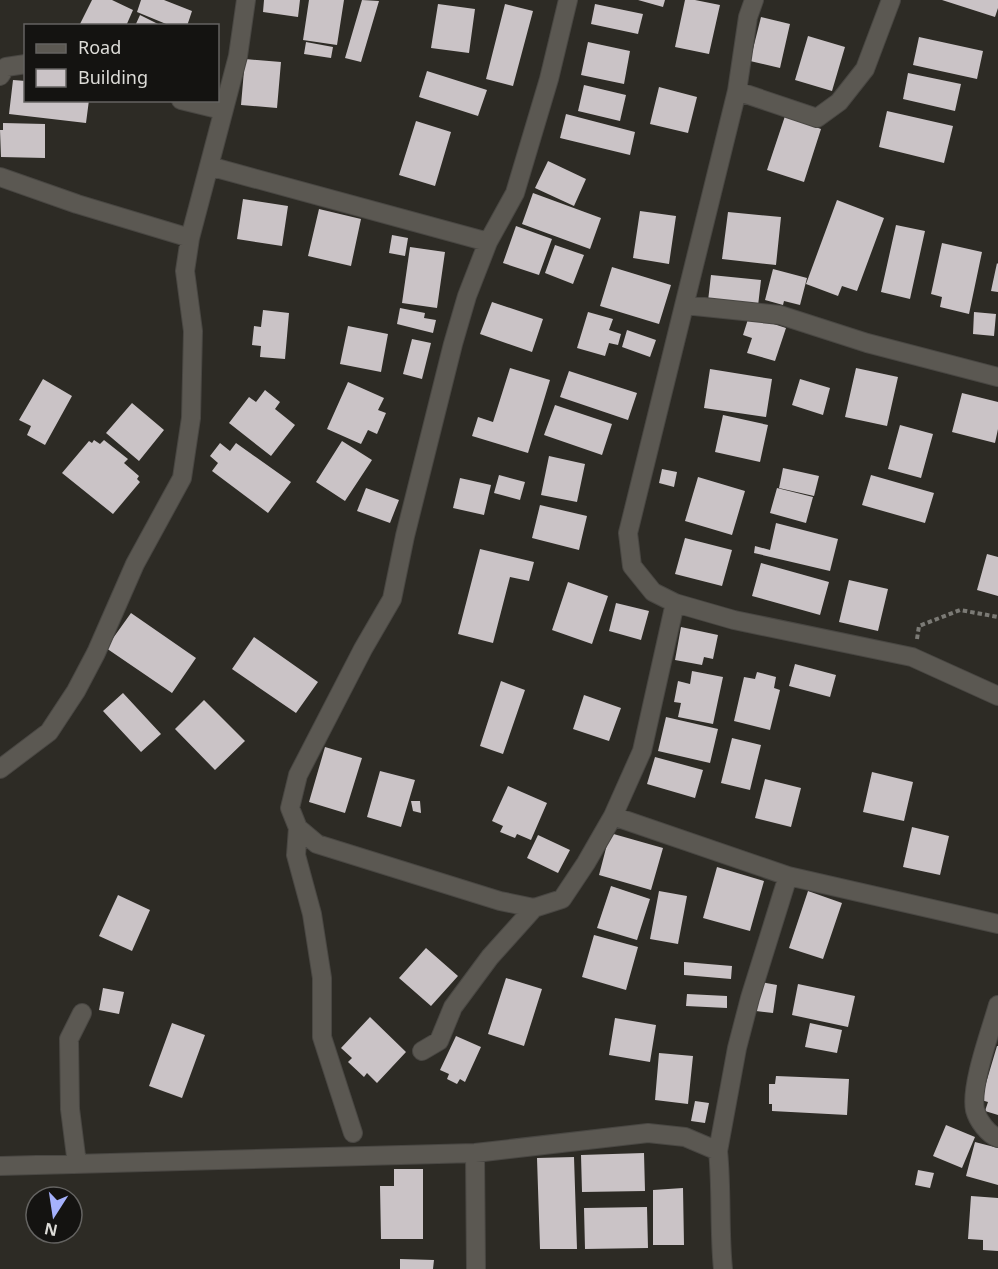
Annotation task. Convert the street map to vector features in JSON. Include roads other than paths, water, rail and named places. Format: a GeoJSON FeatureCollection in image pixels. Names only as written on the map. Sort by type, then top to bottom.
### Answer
{"type":"FeatureCollection","features":[{"type":"Feature","properties":{"kind":"street"},"geometry":{"type":"LineString","coordinates":[[0,769],[49,732],[76,691],[96,653],[135,564],[182,478],[191,418],[193,332],[185,271],[190,238],[238,56],[246,0]]}},
{"type":"Feature","properties":{"kind":"street"},"geometry":{"type":"LineString","coordinates":[[354,1133],[322,1037],[322,978],[312,914],[296,855],[298,828],[290,808],[298,776],[363,649],[392,599],[405,536],[467,296],[488,242],[515,193],[549,80],[568,0]]}},
{"type":"Feature","properties":{"kind":"street"},"geometry":{"type":"LineString","coordinates":[[754,0],[748,17],[737,91],[628,533],[632,566],[653,592],[675,603],[734,620],[912,657],[998,696]]}},
{"type":"Feature","properties":{"kind":"street"},"geometry":{"type":"LineString","coordinates":[[737,91],[817,118],[840,102],[865,69],[891,0]]}},
{"type":"Feature","properties":{"kind":"street"},"geometry":{"type":"LineString","coordinates":[[0,76],[6,68],[24,64]]}},
{"type":"Feature","properties":{"kind":"street"},"geometry":{"type":"LineString","coordinates":[[189,102],[222,110]]}},
{"type":"Feature","properties":{"kind":"street"},"geometry":{"type":"LineString","coordinates":[[209,166],[488,242]]}},
{"type":"Feature","properties":{"kind":"street"},"geometry":{"type":"LineString","coordinates":[[0,177],[77,204],[190,238]]}},
{"type":"Feature","properties":{"kind":"street"},"geometry":{"type":"LineString","coordinates":[[685,305],[780,315],[867,343],[998,377]]}},
{"type":"Feature","properties":{"kind":"street"},"geometry":{"type":"LineString","coordinates":[[422,1051],[439,1041],[453,1007],[490,957],[534,908],[561,899],[613,816],[642,751],[675,603]]}},
{"type":"Feature","properties":{"kind":"street"},"geometry":{"type":"LineString","coordinates":[[613,816],[788,876],[998,924]]}},
{"type":"Feature","properties":{"kind":"street"},"geometry":{"type":"LineString","coordinates":[[298,828],[317,844],[500,900],[534,908]]}},
{"type":"Feature","properties":{"kind":"street"},"geometry":{"type":"LineString","coordinates":[[723,1269],[718,1151],[740,1038],[788,876]]}},
{"type":"Feature","properties":{"kind":"street"},"geometry":{"type":"LineString","coordinates":[[998,1005],[975,1088],[975,1110],[983,1126],[998,1138]]}},
{"type":"Feature","properties":{"kind":"street"},"geometry":{"type":"LineString","coordinates":[[77,1164],[70,1109],[69,1039],[82,1013]]}},
{"type":"Feature","properties":{"kind":"street"},"geometry":{"type":"LineString","coordinates":[[0,1166],[475,1153],[648,1133],[685,1137],[718,1151]]}},
{"type":"Feature","properties":{"kind":"street"},"geometry":{"type":"LineString","coordinates":[[475,1153],[476,1269]]}}]}
